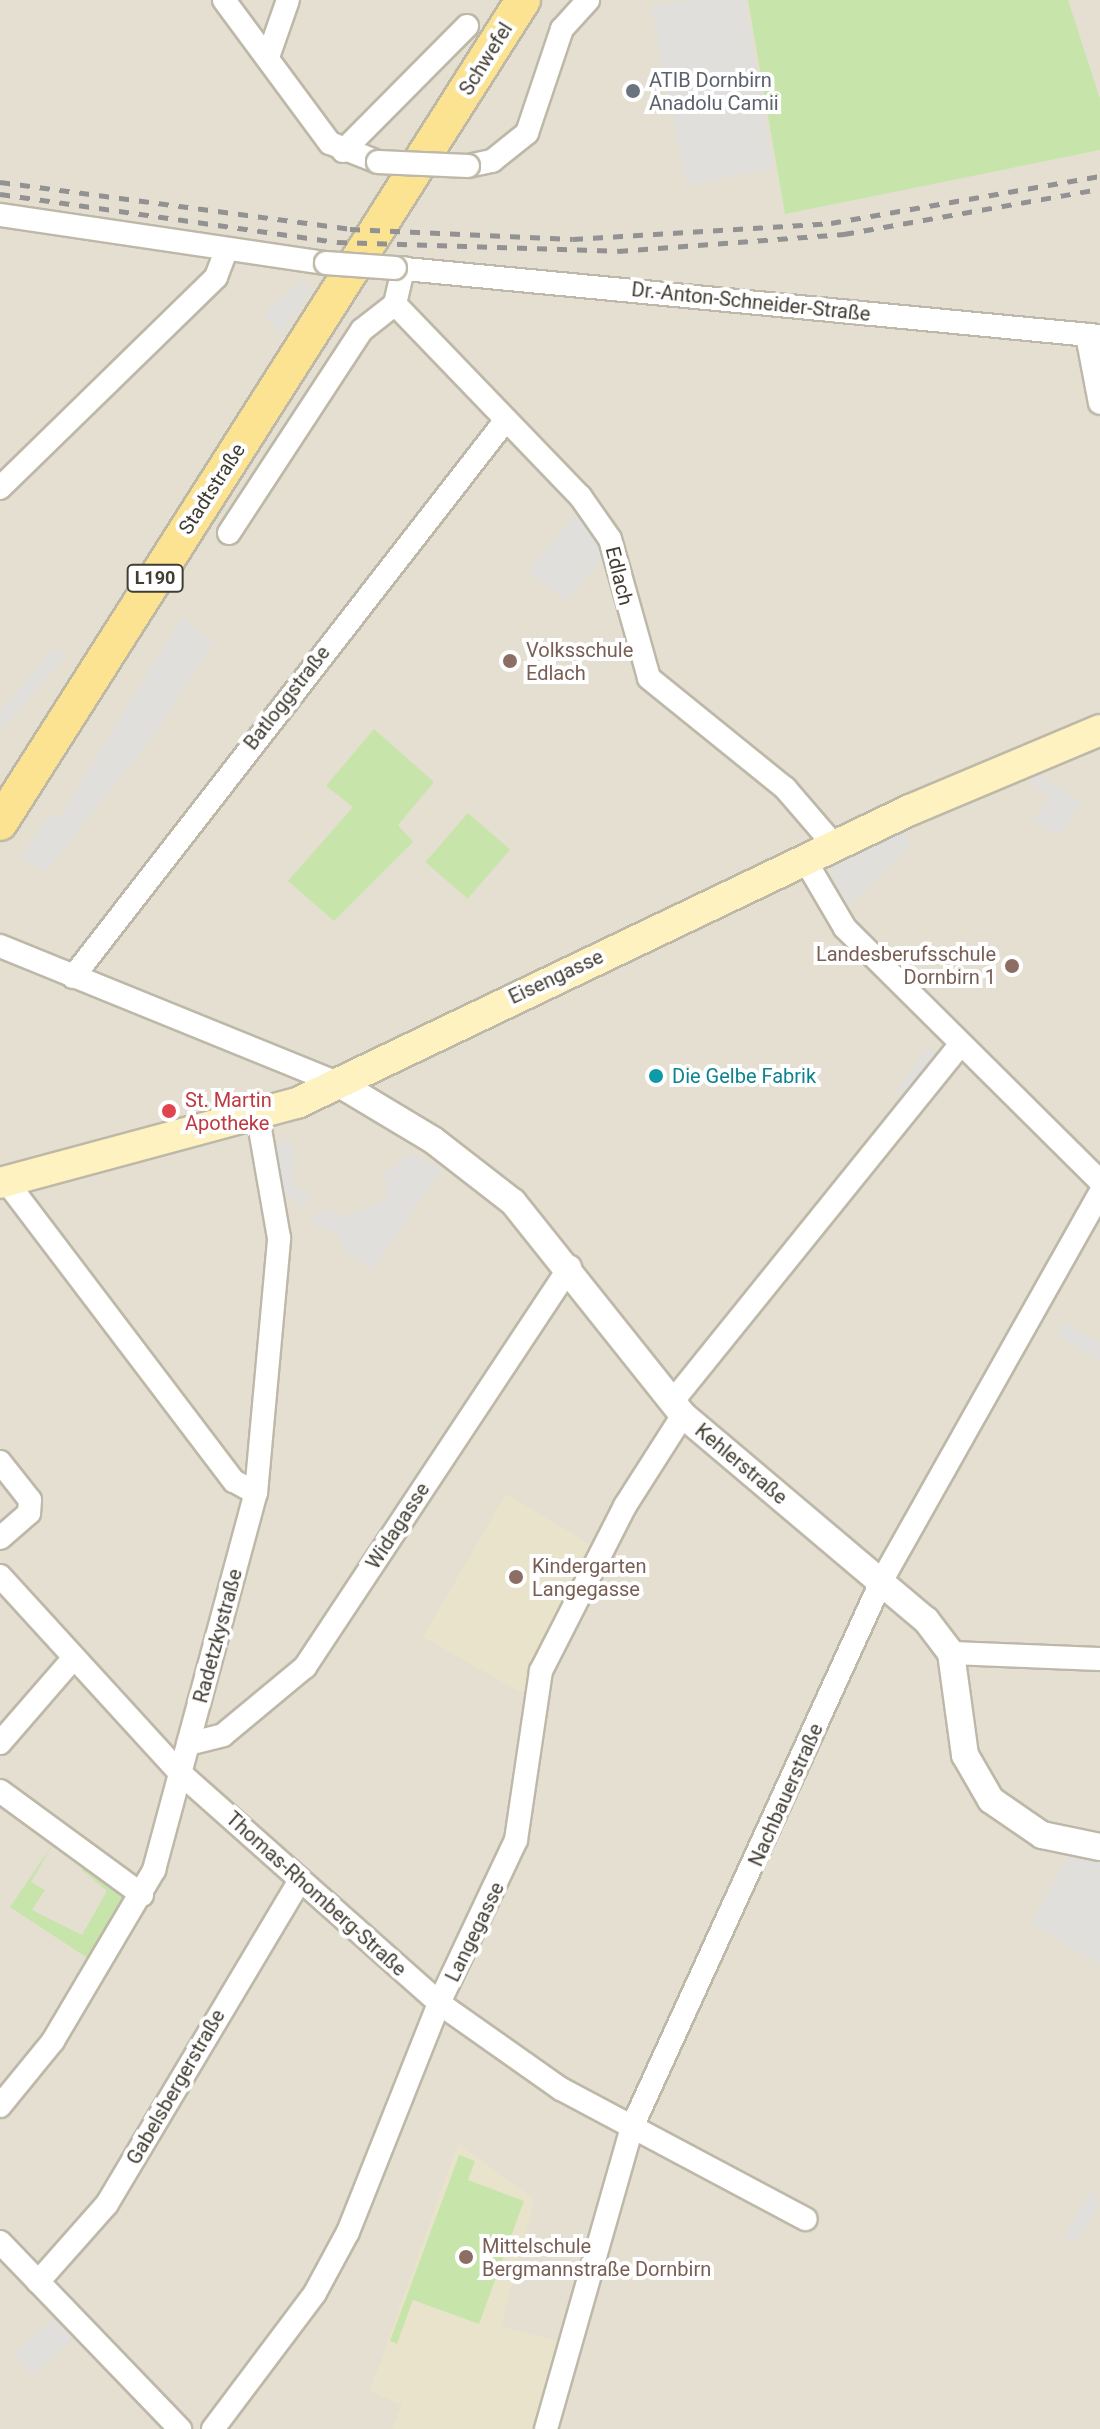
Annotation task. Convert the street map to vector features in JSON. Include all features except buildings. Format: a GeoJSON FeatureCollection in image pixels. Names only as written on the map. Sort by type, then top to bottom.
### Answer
{"type":"FeatureCollection","features":[{"type":"Feature","properties":{"kind":"main road","name":"Schwefel"},"geometry":{"type":"LineString","coordinates":[[323,317],[523,0]]}},
{"type":"Feature","properties":{"kind":"main road","name":"Stadtstraße"},"geometry":{"type":"LineString","coordinates":[[0,823],[323,317]]}},
{"type":"Feature","properties":{"kind":"main road","name":"Eisengasse"},"geometry":{"type":"LineString","coordinates":[[3,1182],[55,1163],[258,1118],[338,1083],[834,845],[1100,730]]}},
{"type":"Feature","properties":{"kind":"street"},"geometry":{"type":"LineString","coordinates":[[224,0],[268,57],[313,124],[343,151],[378,162],[468,166],[492,161],[527,133],[562,29],[588,0]]}},
{"type":"Feature","properties":{"kind":"street"},"geometry":{"type":"LineString","coordinates":[[268,57],[288,0]]}},
{"type":"Feature","properties":{"kind":"street"},"geometry":{"type":"LineString","coordinates":[[343,151],[467,26]]}},
{"type":"Feature","properties":{"kind":"street","name":"Dr.-Anton-Schneider-Straße"},"geometry":{"type":"LineString","coordinates":[[0,215],[226,251],[326,263],[1093,335]]}},
{"type":"Feature","properties":{"kind":"street"},"geometry":{"type":"LineString","coordinates":[[0,488],[216,277],[226,251]]}},
{"type":"Feature","properties":{"kind":"street"},"geometry":{"type":"LineString","coordinates":[[229,533],[362,330],[395,304],[399,268]]}},
{"type":"Feature","properties":{"kind":"street","name":"Edlach"},"geometry":{"type":"LineString","coordinates":[[395,304],[580,496],[610,539],[649,678],[785,788],[834,845]]}},
{"type":"Feature","properties":{"kind":"street"},"geometry":{"type":"LineString","coordinates":[[1093,335],[1100,403]]}},
{"type":"Feature","properties":{"kind":"street","name":"Batloggstraße"},"geometry":{"type":"LineString","coordinates":[[73,977],[505,421]]}},
{"type":"Feature","properties":{"kind":"street"},"geometry":{"type":"LineString","coordinates":[[805,860],[845,928],[959,1046],[1100,1181]]}},
{"type":"Feature","properties":{"kind":"street"},"geometry":{"type":"LineString","coordinates":[[0,946],[338,1083]]}},
{"type":"Feature","properties":{"kind":"street","name":"Langegasse"},"geometry":{"type":"LineString","coordinates":[[213,2429],[315,2293],[348,2232],[439,2003],[516,1840],[541,1671],[625,1506],[678,1409],[959,1046]]}},
{"type":"Feature","properties":{"kind":"street","name":"Kehlerstraße"},"geometry":{"type":"LineString","coordinates":[[338,1083],[471,1169],[513,1202],[570,1267],[678,1409],[882,1580],[951,1653]]}},
{"type":"Feature","properties":{"kind":"street","name":"Radetzkystraße"},"geometry":{"type":"LineString","coordinates":[[0,2106],[53,2041],[142,1895],[188,1744],[256,1493],[279,1238],[258,1118]]}},
{"type":"Feature","properties":{"kind":"street"},"geometry":{"type":"LineString","coordinates":[[3,1182],[234,1481],[256,1493]]}},
{"type":"Feature","properties":{"kind":"street","name":"Nachbauerstraße"},"geometry":{"type":"LineString","coordinates":[[546,2429],[632,2127],[882,1580],[1100,1193]]}},
{"type":"Feature","properties":{"kind":"street","name":"Widagasse"},"geometry":{"type":"LineString","coordinates":[[188,1744],[223,1735],[305,1667],[570,1267]]}},
{"type":"Feature","properties":{"kind":"street"},"geometry":{"type":"LineString","coordinates":[[0,1462],[30,1500],[29,1513],[0,1538]]}},
{"type":"Feature","properties":{"kind":"street","name":"Thomas-Rhomberg-Straße"},"geometry":{"type":"LineString","coordinates":[[0,1576],[72,1660],[179,1772],[439,2003],[561,2089],[806,2219]]}},
{"type":"Feature","properties":{"kind":"street"},"geometry":{"type":"LineString","coordinates":[[1100,1659],[951,1653],[965,1755],[976,1782],[1042,1835],[1100,1847]]}},
{"type":"Feature","properties":{"kind":"street"},"geometry":{"type":"LineString","coordinates":[[0,1743],[72,1660]]}},
{"type":"Feature","properties":{"kind":"street"},"geometry":{"type":"LineString","coordinates":[[0,1791],[142,1895]]}},
{"type":"Feature","properties":{"kind":"street","name":"Gabelsbergerstraße"},"geometry":{"type":"LineString","coordinates":[[38,2282],[107,2204],[300,1880]]}},
{"type":"Feature","properties":{"kind":"street"},"geometry":{"type":"LineString","coordinates":[[0,2242],[180,2429]]}},
{"type":"Feature","properties":{"kind":"shaded area"},"geometry":{"type":"Polygon","coordinates":[[[0,0],[1100,0],[1100,2429],[0,2429],[0,0]]]}},
{"type":"Feature","properties":{"kind":"shaded area"},"geometry":{"type":"Polygon","coordinates":[[[688,0],[745,0],[773,168],[687,185],[651,7],[688,0]]]}},
{"type":"Feature","properties":{"kind":"shaded area"},"geometry":{"type":"Polygon","coordinates":[[[303,278],[311,290],[280,336],[264,314],[303,278]]]}},
{"type":"Feature","properties":{"kind":"shaded area"},"geometry":{"type":"Polygon","coordinates":[[[579,509],[610,550],[566,601],[528,571],[579,509]]]}},
{"type":"Feature","properties":{"kind":"shaded area"},"geometry":{"type":"Polygon","coordinates":[[[182,617],[213,642],[159,729],[45,872],[21,857],[46,818],[61,815],[182,617]]]}},
{"type":"Feature","properties":{"kind":"shaded area"},"geometry":{"type":"Polygon","coordinates":[[[54,648],[65,657],[0,732],[0,711],[54,648]]]}},
{"type":"Feature","properties":{"kind":"shaded area"},"geometry":{"type":"Polygon","coordinates":[[[1036,772],[1082,802],[1059,836],[1032,821],[1049,796],[1029,783],[1036,772]]]}},
{"type":"Feature","properties":{"kind":"shaded area"},"geometry":{"type":"Polygon","coordinates":[[[904,829],[911,845],[846,909],[828,864],[904,829]]]}},
{"type":"Feature","properties":{"kind":"shaded area"},"geometry":{"type":"Polygon","coordinates":[[[928,1047],[939,1055],[908,1099],[896,1091],[928,1047]]]}},
{"type":"Feature","properties":{"kind":"shaded area"},"geometry":{"type":"Polygon","coordinates":[[[288,1140],[295,1155],[291,1182],[311,1196],[303,1208],[283,1192],[272,1146],[288,1140]]]}},
{"type":"Feature","properties":{"kind":"shaded area"},"geometry":{"type":"Polygon","coordinates":[[[410,1154],[442,1169],[373,1269],[346,1252],[339,1235],[309,1222],[321,1210],[344,1216],[381,1202],[389,1191],[383,1175],[410,1154]]]}},
{"type":"Feature","properties":{"kind":"shaded area"},"geometry":{"type":"Polygon","coordinates":[[[1064,1322],[1100,1343],[1100,1361],[1057,1336],[1064,1322]]]}},
{"type":"Feature","properties":{"kind":"shaded area","name":"Kindergarten Langegasse"},"geometry":{"type":"Polygon","coordinates":[[[506,1494],[591,1545],[522,1693],[423,1637],[506,1494]]]}},
{"type":"Feature","properties":{"kind":"shaded area"},"geometry":{"type":"Polygon","coordinates":[[[1068,1857],[1100,1862],[1100,1965],[1031,1923],[1068,1857]]]}},
{"type":"Feature","properties":{"kind":"shaded area","name":"Mittelschule Bergmannstraße Dornbirn"},"geometry":{"type":"Polygon","coordinates":[[[458,2144],[534,2199],[501,2326],[557,2341],[532,2429],[392,2429],[402,2405],[370,2391],[458,2144]]]}},
{"type":"Feature","properties":{"kind":"shaded area"},"geometry":{"type":"Polygon","coordinates":[[[1092,2190],[1100,2203],[1075,2244],[1064,2236],[1092,2190]]]}},
{"type":"Feature","properties":{"kind":"shaded area"},"geometry":{"type":"Polygon","coordinates":[[[54,2318],[73,2339],[33,2375],[14,2354],[54,2318]]]}},
{"type":"Feature","properties":{"kind":"green space"},"geometry":{"type":"Polygon","coordinates":[[[748,0],[1068,0],[1100,99],[1100,150],[785,214],[748,0]]]}},
{"type":"Feature","properties":{"kind":"green space"},"geometry":{"type":"Polygon","coordinates":[[[374,729],[434,782],[398,825],[413,842],[334,921],[288,881],[353,807],[326,786],[374,729]]]}},
{"type":"Feature","properties":{"kind":"green space"},"geometry":{"type":"Polygon","coordinates":[[[468,813],[510,850],[468,899],[425,862],[468,813]]]}},
{"type":"Feature","properties":{"kind":"green space"},"geometry":{"type":"Polygon","coordinates":[[[53,1844],[31,1882],[45,1890],[32,1910],[82,1935],[107,1891],[82,1870],[87,1862],[123,1895],[92,1961],[10,1907],[53,1844]]]}},
{"type":"Feature","properties":{"kind":"green space"},"geometry":{"type":"Polygon","coordinates":[[[459,2155],[475,2161],[468,2180],[524,2201],[479,2324],[413,2300],[397,2344],[390,2341],[459,2155]]]}},
{"type":"Feature","properties":{"kind":"railway"},"geometry":{"type":"LineString","coordinates":[[0,182],[350,229],[573,239],[831,223],[1100,176]]}},
{"type":"Feature","properties":{"kind":"railway"},"geometry":{"type":"LineString","coordinates":[[0,194],[337,242],[618,251],[844,234],[1100,189]]}},
{"type":"Feature","properties":{"kind":"place","name":"ATIB Dornbirn Anadolu Camii"},"geometry":{"type":"Point","coordinates":[633,91]}},
{"type":"Feature","properties":{"kind":"place","name":"Volksschule Edlach"},"geometry":{"type":"Point","coordinates":[510,661]}},
{"type":"Feature","properties":{"kind":"place","name":"Landesberufsschule Dornbirn 1"},"geometry":{"type":"Point","coordinates":[1012,966]}},
{"type":"Feature","properties":{"kind":"place","name":"Die Gelbe Fabrik"},"geometry":{"type":"Point","coordinates":[656,1076]}},
{"type":"Feature","properties":{"kind":"place","name":"St. Martin Apotheke"},"geometry":{"type":"Point","coordinates":[169,1111]}},
{"type":"Feature","properties":{"kind":"place","name":"Kindergarten Langegasse"},"geometry":{"type":"Point","coordinates":[516,1577]}},
{"type":"Feature","properties":{"kind":"place","name":"Mittelschule Bergmannstraße Dornbirn"},"geometry":{"type":"Point","coordinates":[466,2257]}}]}
